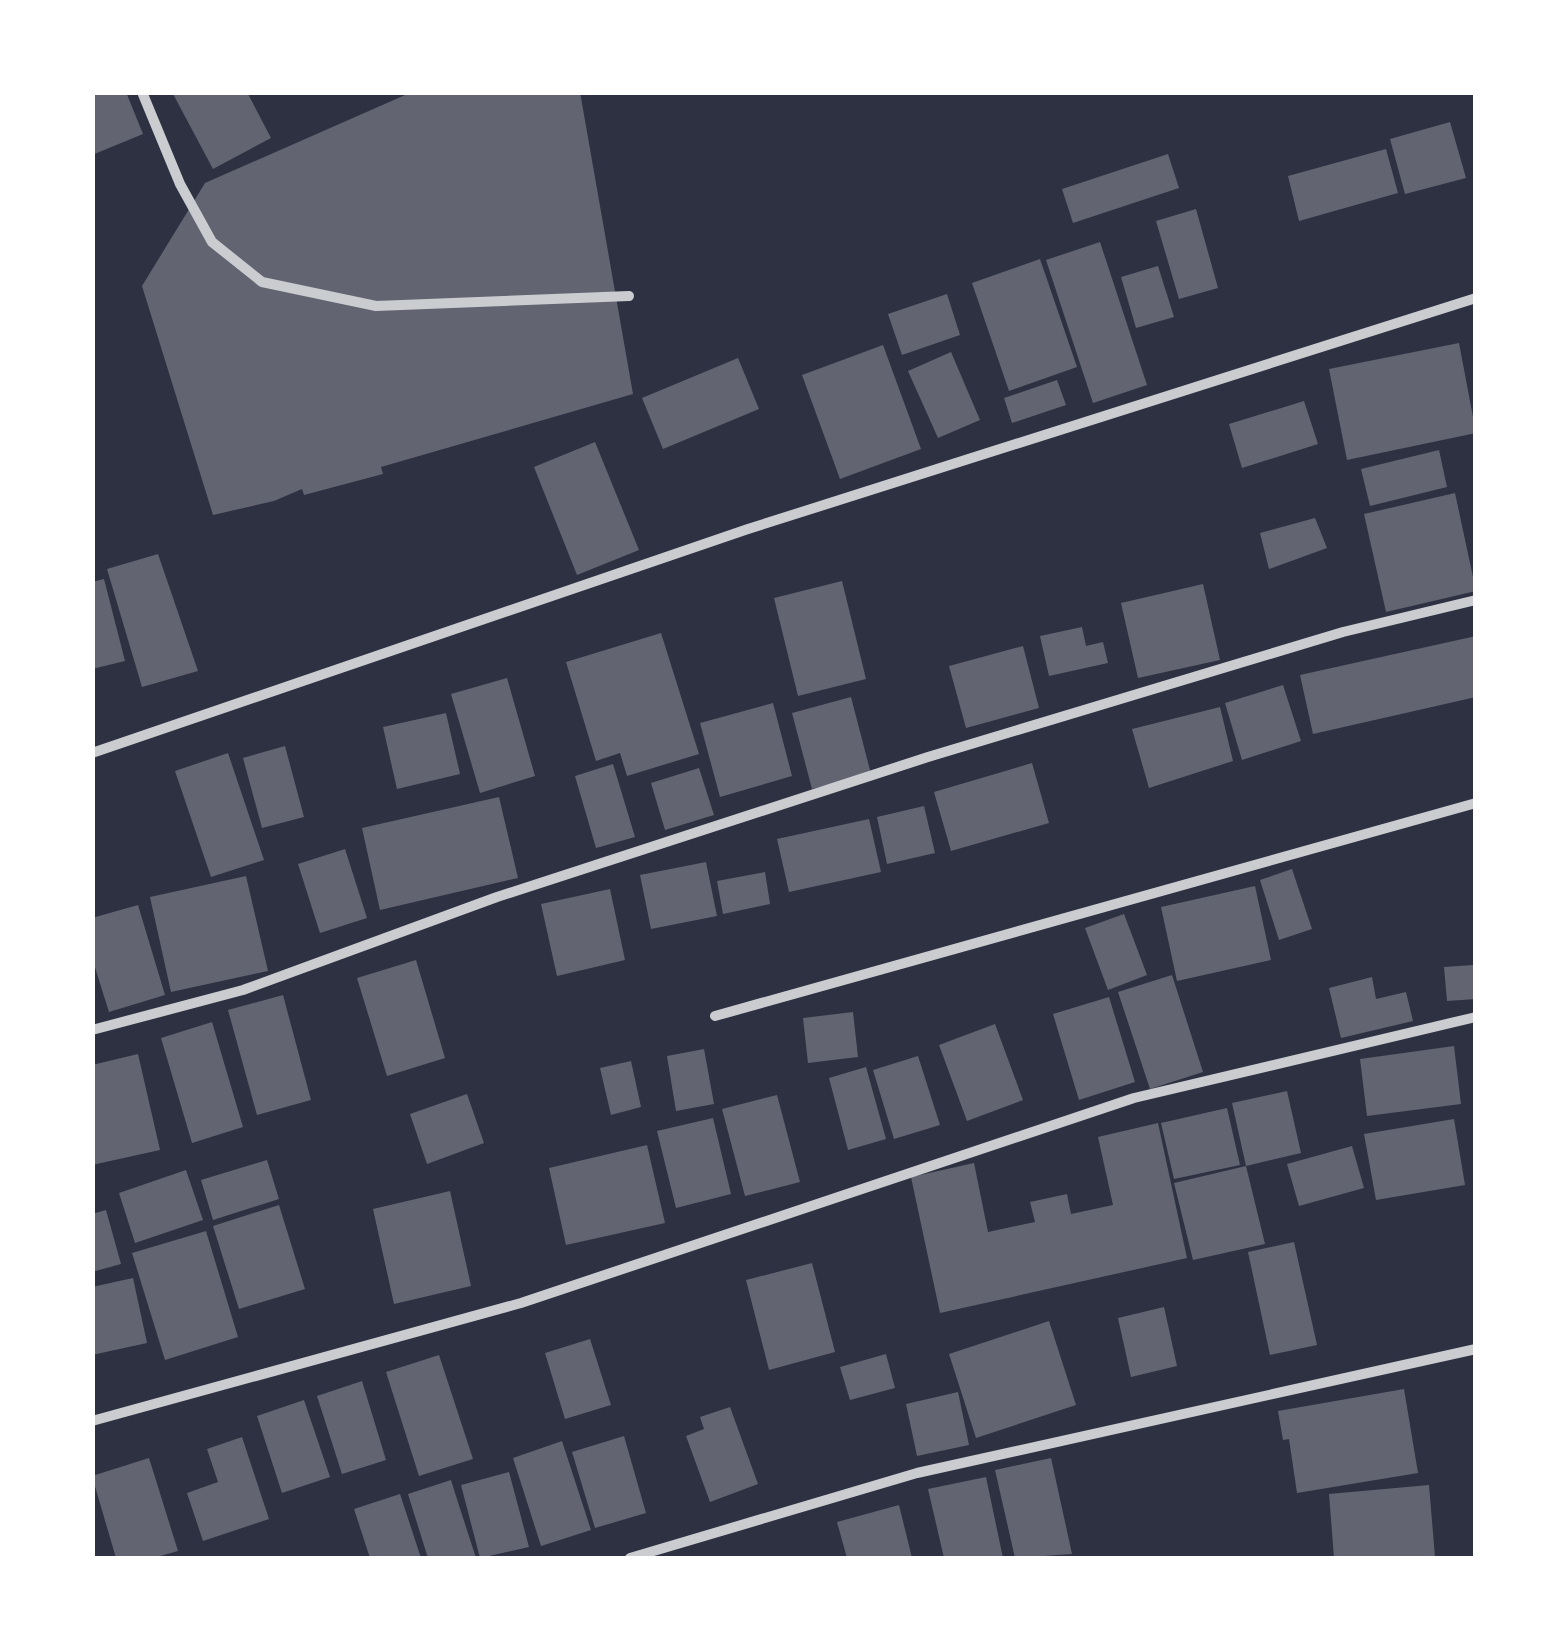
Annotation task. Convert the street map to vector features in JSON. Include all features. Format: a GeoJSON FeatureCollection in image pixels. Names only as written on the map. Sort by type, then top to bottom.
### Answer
{"type":"FeatureCollection","features":[{"type":"Feature","properties":{"kind":"street"},"geometry":{"type":"LineString","coordinates":[[142,92],[180,184],[212,242],[262,282],[376,306],[629,296]]}},
{"type":"Feature","properties":{"kind":"street"},"geometry":{"type":"LineString","coordinates":[[92,753],[748,530],[1476,298]]}},
{"type":"Feature","properties":{"kind":"street"},"geometry":{"type":"LineString","coordinates":[[92,1030],[243,990],[496,897],[928,757],[1343,632],[1476,600]]}},
{"type":"Feature","properties":{"kind":"street"},"geometry":{"type":"LineString","coordinates":[[715,1016],[1476,802]]}},
{"type":"Feature","properties":{"kind":"street"},"geometry":{"type":"LineString","coordinates":[[92,1421],[521,1303],[1134,1098],[1476,1017]]}},
{"type":"Feature","properties":{"kind":"street"},"geometry":{"type":"LineString","coordinates":[[630,1558],[918,1473],[1476,1349]]}},
{"type":"Feature","properties":{"kind":"building"},"geometry":{"type":"Polygon","coordinates":[[[92,92],[126,92],[143,134],[92,155],[92,92]]]}},
{"type":"Feature","properties":{"kind":"building"},"geometry":{"type":"Polygon","coordinates":[[[172,92],[247,92],[271,138],[213,169],[172,92]]]}},
{"type":"Feature","properties":{"kind":"building"},"geometry":{"type":"Polygon","coordinates":[[[412,92],[580,92],[633,394],[381,467],[383,474],[304,495],[302,489],[274,501],[213,515],[142,286],[205,183],[412,92]]]}},
{"type":"Feature","properties":{"kind":"building"},"geometry":{"type":"Polygon","coordinates":[[[1450,122],[1466,178],[1405,194],[1390,139],[1450,122]]]}},
{"type":"Feature","properties":{"kind":"building"},"geometry":{"type":"Polygon","coordinates":[[[1386,149],[1398,193],[1299,221],[1288,176],[1386,149]]]}},
{"type":"Feature","properties":{"kind":"building"},"geometry":{"type":"Polygon","coordinates":[[[1168,154],[1179,188],[1073,223],[1062,189],[1168,154]]]}},
{"type":"Feature","properties":{"kind":"building"},"geometry":{"type":"Polygon","coordinates":[[[1196,209],[1218,288],[1179,299],[1156,221],[1196,209]]]}},
{"type":"Feature","properties":{"kind":"building"},"geometry":{"type":"Polygon","coordinates":[[[1100,242],[1147,385],[1093,403],[1046,260],[1100,242]]]}},
{"type":"Feature","properties":{"kind":"building"},"geometry":{"type":"Polygon","coordinates":[[[1040,259],[1077,367],[1009,391],[972,283],[1040,259]]]}},
{"type":"Feature","properties":{"kind":"building"},"geometry":{"type":"Polygon","coordinates":[[[1158,266],[1174,317],[1136,328],[1121,277],[1158,266]]]}},
{"type":"Feature","properties":{"kind":"building"},"geometry":{"type":"Polygon","coordinates":[[[947,294],[960,335],[902,355],[888,314],[947,294]]]}},
{"type":"Feature","properties":{"kind":"building"},"geometry":{"type":"Polygon","coordinates":[[[1459,343],[1476,433],[1347,460],[1329,369],[1459,343]]]}},
{"type":"Feature","properties":{"kind":"building"},"geometry":{"type":"Polygon","coordinates":[[[883,345],[921,449],[840,479],[802,375],[883,345]]]}},
{"type":"Feature","properties":{"kind":"building"},"geometry":{"type":"Polygon","coordinates":[[[951,352],[980,420],[938,438],[908,371],[951,352]]]}},
{"type":"Feature","properties":{"kind":"building"},"geometry":{"type":"Polygon","coordinates":[[[738,358],[759,409],[663,449],[642,398],[738,358]]]}},
{"type":"Feature","properties":{"kind":"building"},"geometry":{"type":"Polygon","coordinates":[[[1057,380],[1066,405],[1012,423],[1004,398],[1057,380]]]}},
{"type":"Feature","properties":{"kind":"building"},"geometry":{"type":"Polygon","coordinates":[[[1304,401],[1318,444],[1242,468],[1229,424],[1304,401]]]}},
{"type":"Feature","properties":{"kind":"building"},"geometry":{"type":"Polygon","coordinates":[[[595,442],[639,550],[577,575],[534,467],[595,442]]]}},
{"type":"Feature","properties":{"kind":"building"},"geometry":{"type":"Polygon","coordinates":[[[1439,450],[1447,487],[1370,506],[1361,469],[1439,450]]]}},
{"type":"Feature","properties":{"kind":"building"},"geometry":{"type":"Polygon","coordinates":[[[1455,493],[1476,591],[1386,612],[1364,514],[1455,493]]]}},
{"type":"Feature","properties":{"kind":"building"},"geometry":{"type":"Polygon","coordinates":[[[1315,518],[1327,548],[1269,569],[1260,533],[1315,518]]]}},
{"type":"Feature","properties":{"kind":"building"},"geometry":{"type":"Polygon","coordinates":[[[158,554],[198,671],[142,687],[107,569],[158,554]]]}},
{"type":"Feature","properties":{"kind":"building"},"geometry":{"type":"Polygon","coordinates":[[[104,579],[125,661],[92,669],[92,582],[104,579]]]}},
{"type":"Feature","properties":{"kind":"building"},"geometry":{"type":"Polygon","coordinates":[[[842,581],[866,679],[798,696],[774,598],[842,581]]]}},
{"type":"Feature","properties":{"kind":"building"},"geometry":{"type":"Polygon","coordinates":[[[1203,584],[1220,660],[1138,678],[1121,603],[1203,584]]]}},
{"type":"Feature","properties":{"kind":"building"},"geometry":{"type":"Polygon","coordinates":[[[1082,627],[1086,646],[1103,642],[1108,663],[1049,676],[1040,636],[1082,627]]]}},
{"type":"Feature","properties":{"kind":"building"},"geometry":{"type":"Polygon","coordinates":[[[661,633],[699,754],[627,776],[620,753],[596,761],[566,662],[661,633]]]}},
{"type":"Feature","properties":{"kind":"building"},"geometry":{"type":"Polygon","coordinates":[[[1476,636],[1476,697],[1313,734],[1300,675],[1476,636]]]}},
{"type":"Feature","properties":{"kind":"building"},"geometry":{"type":"Polygon","coordinates":[[[1023,646],[1039,708],[966,728],[949,666],[1023,646]]]}},
{"type":"Feature","properties":{"kind":"building"},"geometry":{"type":"Polygon","coordinates":[[[507,678],[535,776],[480,793],[451,694],[507,678]]]}},
{"type":"Feature","properties":{"kind":"building"},"geometry":{"type":"Polygon","coordinates":[[[1283,685],[1301,741],[1242,760],[1225,703],[1283,685]]]}},
{"type":"Feature","properties":{"kind":"building"},"geometry":{"type":"Polygon","coordinates":[[[851,697],[871,774],[812,789],[792,713],[851,697]]]}},
{"type":"Feature","properties":{"kind":"building"},"geometry":{"type":"Polygon","coordinates":[[[773,703],[792,776],[720,797],[700,723],[773,703]]]}},
{"type":"Feature","properties":{"kind":"building"},"geometry":{"type":"Polygon","coordinates":[[[1220,707],[1233,761],[1149,788],[1132,729],[1220,707]]]}},
{"type":"Feature","properties":{"kind":"building"},"geometry":{"type":"Polygon","coordinates":[[[446,713],[460,774],[397,789],[383,727],[446,713]]]}},
{"type":"Feature","properties":{"kind":"building"},"geometry":{"type":"Polygon","coordinates":[[[285,746],[304,817],[262,828],[243,758],[285,746]]]}},
{"type":"Feature","properties":{"kind":"building"},"geometry":{"type":"Polygon","coordinates":[[[228,753],[264,860],[211,877],[175,771],[228,753]]]}},
{"type":"Feature","properties":{"kind":"building"},"geometry":{"type":"Polygon","coordinates":[[[1032,763],[1049,823],[951,851],[934,792],[1032,763]]]}},
{"type":"Feature","properties":{"kind":"building"},"geometry":{"type":"Polygon","coordinates":[[[613,764],[635,837],[596,848],[575,776],[613,764]]]}},
{"type":"Feature","properties":{"kind":"building"},"geometry":{"type":"Polygon","coordinates":[[[699,768],[714,815],[665,830],[651,783],[699,768]]]}},
{"type":"Feature","properties":{"kind":"building"},"geometry":{"type":"Polygon","coordinates":[[[499,797],[518,878],[380,910],[362,828],[499,797]]]}},
{"type":"Feature","properties":{"kind":"building"},"geometry":{"type":"Polygon","coordinates":[[[924,806],[935,853],[887,864],[877,817],[924,806]]]}},
{"type":"Feature","properties":{"kind":"building"},"geometry":{"type":"Polygon","coordinates":[[[869,819],[881,872],[789,892],[777,839],[869,819]]]}},
{"type":"Feature","properties":{"kind":"building"},"geometry":{"type":"Polygon","coordinates":[[[345,849],[367,918],[320,933],[298,864],[345,849]]]}},
{"type":"Feature","properties":{"kind":"building"},"geometry":{"type":"Polygon","coordinates":[[[706,862],[717,916],[651,929],[640,875],[706,862]]]}},
{"type":"Feature","properties":{"kind":"building"},"geometry":{"type":"Polygon","coordinates":[[[1292,869],[1312,929],[1279,940],[1260,880],[1292,869]]]}},
{"type":"Feature","properties":{"kind":"building"},"geometry":{"type":"Polygon","coordinates":[[[765,872],[770,904],[723,914],[717,881],[765,872]]]}},
{"type":"Feature","properties":{"kind":"building"},"geometry":{"type":"Polygon","coordinates":[[[246,876],[268,971],[171,992],[150,897],[246,876]]]}},
{"type":"Feature","properties":{"kind":"building"},"geometry":{"type":"Polygon","coordinates":[[[1255,886],[1271,960],[1177,981],[1161,907],[1255,886]]]}},
{"type":"Feature","properties":{"kind":"building"},"geometry":{"type":"Polygon","coordinates":[[[610,889],[625,960],[557,976],[541,904],[610,889]]]}},
{"type":"Feature","properties":{"kind":"building"},"geometry":{"type":"Polygon","coordinates":[[[138,905],[165,995],[109,1012],[92,958],[92,918],[138,905]]]}},
{"type":"Feature","properties":{"kind":"building"},"geometry":{"type":"Polygon","coordinates":[[[1124,914],[1147,975],[1108,990],[1085,928],[1124,914]]]}},
{"type":"Feature","properties":{"kind":"building"},"geometry":{"type":"Polygon","coordinates":[[[416,960],[445,1058],[387,1076],[357,978],[416,960]]]}},
{"type":"Feature","properties":{"kind":"building"},"geometry":{"type":"Polygon","coordinates":[[[1473,965],[1476,999],[1447,1001],[1444,967],[1473,965]]]}},
{"type":"Feature","properties":{"kind":"building"},"geometry":{"type":"Polygon","coordinates":[[[1172,975],[1203,1072],[1150,1089],[1118,992],[1172,975]]]}},
{"type":"Feature","properties":{"kind":"building"},"geometry":{"type":"Polygon","coordinates":[[[1372,977],[1376,999],[1406,992],[1413,1021],[1341,1038],[1329,988],[1372,977]]]}},
{"type":"Feature","properties":{"kind":"building"},"geometry":{"type":"Polygon","coordinates":[[[283,995],[311,1100],[257,1115],[228,1010],[283,995]]]}},
{"type":"Feature","properties":{"kind":"building"},"geometry":{"type":"Polygon","coordinates":[[[1109,997],[1135,1082],[1079,1100],[1053,1014],[1109,997]]]}},
{"type":"Feature","properties":{"kind":"building"},"geometry":{"type":"Polygon","coordinates":[[[853,1012],[858,1057],[808,1063],[803,1018],[853,1012]]]}},
{"type":"Feature","properties":{"kind":"building"},"geometry":{"type":"Polygon","coordinates":[[[212,1022],[243,1127],[192,1143],[161,1038],[212,1022]]]}},
{"type":"Feature","properties":{"kind":"building"},"geometry":{"type":"Polygon","coordinates":[[[995,1024],[1023,1100],[967,1121],[939,1045],[995,1024]]]}},
{"type":"Feature","properties":{"kind":"building"},"geometry":{"type":"Polygon","coordinates":[[[1454,1046],[1461,1104],[1367,1116],[1360,1059],[1454,1046]]]}},
{"type":"Feature","properties":{"kind":"building"},"geometry":{"type":"Polygon","coordinates":[[[704,1049],[714,1104],[676,1111],[667,1056],[704,1049]]]}},
{"type":"Feature","properties":{"kind":"building"},"geometry":{"type":"Polygon","coordinates":[[[138,1054],[160,1150],[92,1165],[92,1065],[138,1054]]]}},
{"type":"Feature","properties":{"kind":"building"},"geometry":{"type":"Polygon","coordinates":[[[918,1056],[940,1125],[894,1139],[873,1070],[918,1056]]]}},
{"type":"Feature","properties":{"kind":"building"},"geometry":{"type":"Polygon","coordinates":[[[631,1061],[641,1107],[611,1115],[600,1068],[631,1061]]]}},
{"type":"Feature","properties":{"kind":"building"},"geometry":{"type":"Polygon","coordinates":[[[866,1067],[886,1139],[848,1150],[829,1078],[866,1067]]]}},
{"type":"Feature","properties":{"kind":"building"},"geometry":{"type":"Polygon","coordinates":[[[1287,1091],[1301,1153],[1246,1166],[1232,1103],[1287,1091]]]}},
{"type":"Feature","properties":{"kind":"building"},"geometry":{"type":"Polygon","coordinates":[[[467,1094],[484,1143],[427,1164],[410,1114],[467,1094]]]}},
{"type":"Feature","properties":{"kind":"building"},"geometry":{"type":"Polygon","coordinates":[[[777,1095],[800,1182],[745,1196],[722,1109],[777,1095]]]}},
{"type":"Feature","properties":{"kind":"building"},"geometry":{"type":"Polygon","coordinates":[[[1227,1108],[1240,1165],[1174,1179],[1161,1123],[1227,1108]]]}},
{"type":"Feature","properties":{"kind":"building"},"geometry":{"type":"Polygon","coordinates":[[[713,1118],[731,1194],[676,1208],[657,1131],[713,1118]]]}},
{"type":"Feature","properties":{"kind":"building"},"geometry":{"type":"Polygon","coordinates":[[[1454,1119],[1465,1185],[1376,1200],[1364,1134],[1454,1119]]]}},
{"type":"Feature","properties":{"kind":"building"},"geometry":{"type":"Polygon","coordinates":[[[1158,1123],[1187,1258],[940,1313],[911,1177],[974,1163],[988,1232],[1035,1222],[1030,1202],[1067,1194],[1071,1214],[1113,1205],[1098,1137],[1158,1123]]]}},
{"type":"Feature","properties":{"kind":"building"},"geometry":{"type":"Polygon","coordinates":[[[647,1145],[665,1223],[566,1245],[549,1168],[647,1145]]]}},
{"type":"Feature","properties":{"kind":"building"},"geometry":{"type":"Polygon","coordinates":[[[1352,1146],[1364,1188],[1299,1206],[1287,1164],[1352,1146]]]}},
{"type":"Feature","properties":{"kind":"building"},"geometry":{"type":"Polygon","coordinates":[[[267,1160],[279,1199],[213,1220],[201,1180],[267,1160]]]}},
{"type":"Feature","properties":{"kind":"building"},"geometry":{"type":"Polygon","coordinates":[[[1246,1166],[1265,1244],[1193,1260],[1174,1183],[1246,1166]]]}},
{"type":"Feature","properties":{"kind":"building"},"geometry":{"type":"Polygon","coordinates":[[[186,1170],[203,1220],[135,1243],[119,1193],[186,1170]]]}},
{"type":"Feature","properties":{"kind":"building"},"geometry":{"type":"Polygon","coordinates":[[[450,1191],[471,1286],[394,1304],[373,1209],[450,1191]]]}},
{"type":"Feature","properties":{"kind":"building"},"geometry":{"type":"Polygon","coordinates":[[[279,1205],[305,1289],[239,1309],[213,1226],[279,1205]]]}},
{"type":"Feature","properties":{"kind":"building"},"geometry":{"type":"Polygon","coordinates":[[[106,1210],[121,1264],[92,1272],[92,1214],[106,1210]]]}},
{"type":"Feature","properties":{"kind":"building"},"geometry":{"type":"Polygon","coordinates":[[[206,1231],[238,1337],[165,1360],[132,1253],[206,1231]]]}},
{"type":"Feature","properties":{"kind":"building"},"geometry":{"type":"Polygon","coordinates":[[[1294,1242],[1317,1345],[1270,1355],[1248,1252],[1294,1242]]]}},
{"type":"Feature","properties":{"kind":"building"},"geometry":{"type":"Polygon","coordinates":[[[812,1263],[835,1352],[769,1370],[746,1280],[812,1263]]]}},
{"type":"Feature","properties":{"kind":"building"},"geometry":{"type":"Polygon","coordinates":[[[133,1278],[147,1343],[92,1355],[92,1287],[133,1278]]]}},
{"type":"Feature","properties":{"kind":"building"},"geometry":{"type":"Polygon","coordinates":[[[1164,1307],[1177,1366],[1131,1377],[1118,1318],[1164,1307]]]}},
{"type":"Feature","properties":{"kind":"building"},"geometry":{"type":"Polygon","coordinates":[[[1049,1321],[1076,1405],[976,1438],[949,1354],[1049,1321]]]}},
{"type":"Feature","properties":{"kind":"building"},"geometry":{"type":"Polygon","coordinates":[[[590,1339],[611,1405],[565,1419],[545,1353],[590,1339]]]}},
{"type":"Feature","properties":{"kind":"building"},"geometry":{"type":"Polygon","coordinates":[[[886,1354],[895,1388],[850,1400],[840,1367],[886,1354]]]}},
{"type":"Feature","properties":{"kind":"building"},"geometry":{"type":"Polygon","coordinates":[[[439,1355],[473,1459],[419,1476],[386,1372],[439,1355]]]}},
{"type":"Feature","properties":{"kind":"building"},"geometry":{"type":"Polygon","coordinates":[[[362,1381],[386,1460],[342,1474],[317,1396],[362,1381]]]}},
{"type":"Feature","properties":{"kind":"building"},"geometry":{"type":"Polygon","coordinates":[[[1404,1389],[1418,1473],[1297,1493],[1289,1439],[1283,1440],[1278,1411],[1404,1389]]]}},
{"type":"Feature","properties":{"kind":"building"},"geometry":{"type":"Polygon","coordinates":[[[958,1392],[969,1445],[917,1456],[906,1404],[958,1392]]]}},
{"type":"Feature","properties":{"kind":"building"},"geometry":{"type":"Polygon","coordinates":[[[304,1400],[330,1477],[282,1493],[257,1416],[304,1400]]]}},
{"type":"Feature","properties":{"kind":"building"},"geometry":{"type":"Polygon","coordinates":[[[730,1407],[758,1484],[710,1502],[686,1436],[704,1429],[700,1417],[730,1407]]]}},
{"type":"Feature","properties":{"kind":"building"},"geometry":{"type":"Polygon","coordinates":[[[624,1436],[646,1513],[595,1528],[572,1452],[624,1436]]]}},
{"type":"Feature","properties":{"kind":"building"},"geometry":{"type":"Polygon","coordinates":[[[242,1437],[269,1519],[203,1541],[187,1493],[218,1482],[207,1449],[242,1437]]]}},
{"type":"Feature","properties":{"kind":"building"},"geometry":{"type":"Polygon","coordinates":[[[562,1441],[591,1530],[541,1546],[513,1458],[562,1441]]]}},
{"type":"Feature","properties":{"kind":"building"},"geometry":{"type":"Polygon","coordinates":[[[149,1458],[178,1551],[153,1558],[116,1558],[92,1476],[149,1458]]]}},
{"type":"Feature","properties":{"kind":"building"},"geometry":{"type":"Polygon","coordinates":[[[1051,1458],[1072,1554],[1015,1558],[995,1470],[1051,1458]]]}},
{"type":"Feature","properties":{"kind":"building"},"geometry":{"type":"Polygon","coordinates":[[[509,1472],[529,1547],[480,1558],[461,1485],[509,1472]]]}},
{"type":"Feature","properties":{"kind":"building"},"geometry":{"type":"Polygon","coordinates":[[[986,1477],[1003,1558],[944,1558],[928,1489],[986,1477]]]}},
{"type":"Feature","properties":{"kind":"building"},"geometry":{"type":"Polygon","coordinates":[[[451,1480],[476,1558],[428,1558],[408,1494],[451,1480]]]}},
{"type":"Feature","properties":{"kind":"building"},"geometry":{"type":"Polygon","coordinates":[[[1429,1485],[1435,1557],[1334,1558],[1329,1494],[1429,1485]]]}},
{"type":"Feature","properties":{"kind":"building"},"geometry":{"type":"Polygon","coordinates":[[[400,1494],[421,1558],[370,1558],[354,1509],[400,1494]]]}},
{"type":"Feature","properties":{"kind":"building"},"geometry":{"type":"Polygon","coordinates":[[[899,1505],[912,1558],[847,1558],[837,1522],[899,1505]]]}}]}
